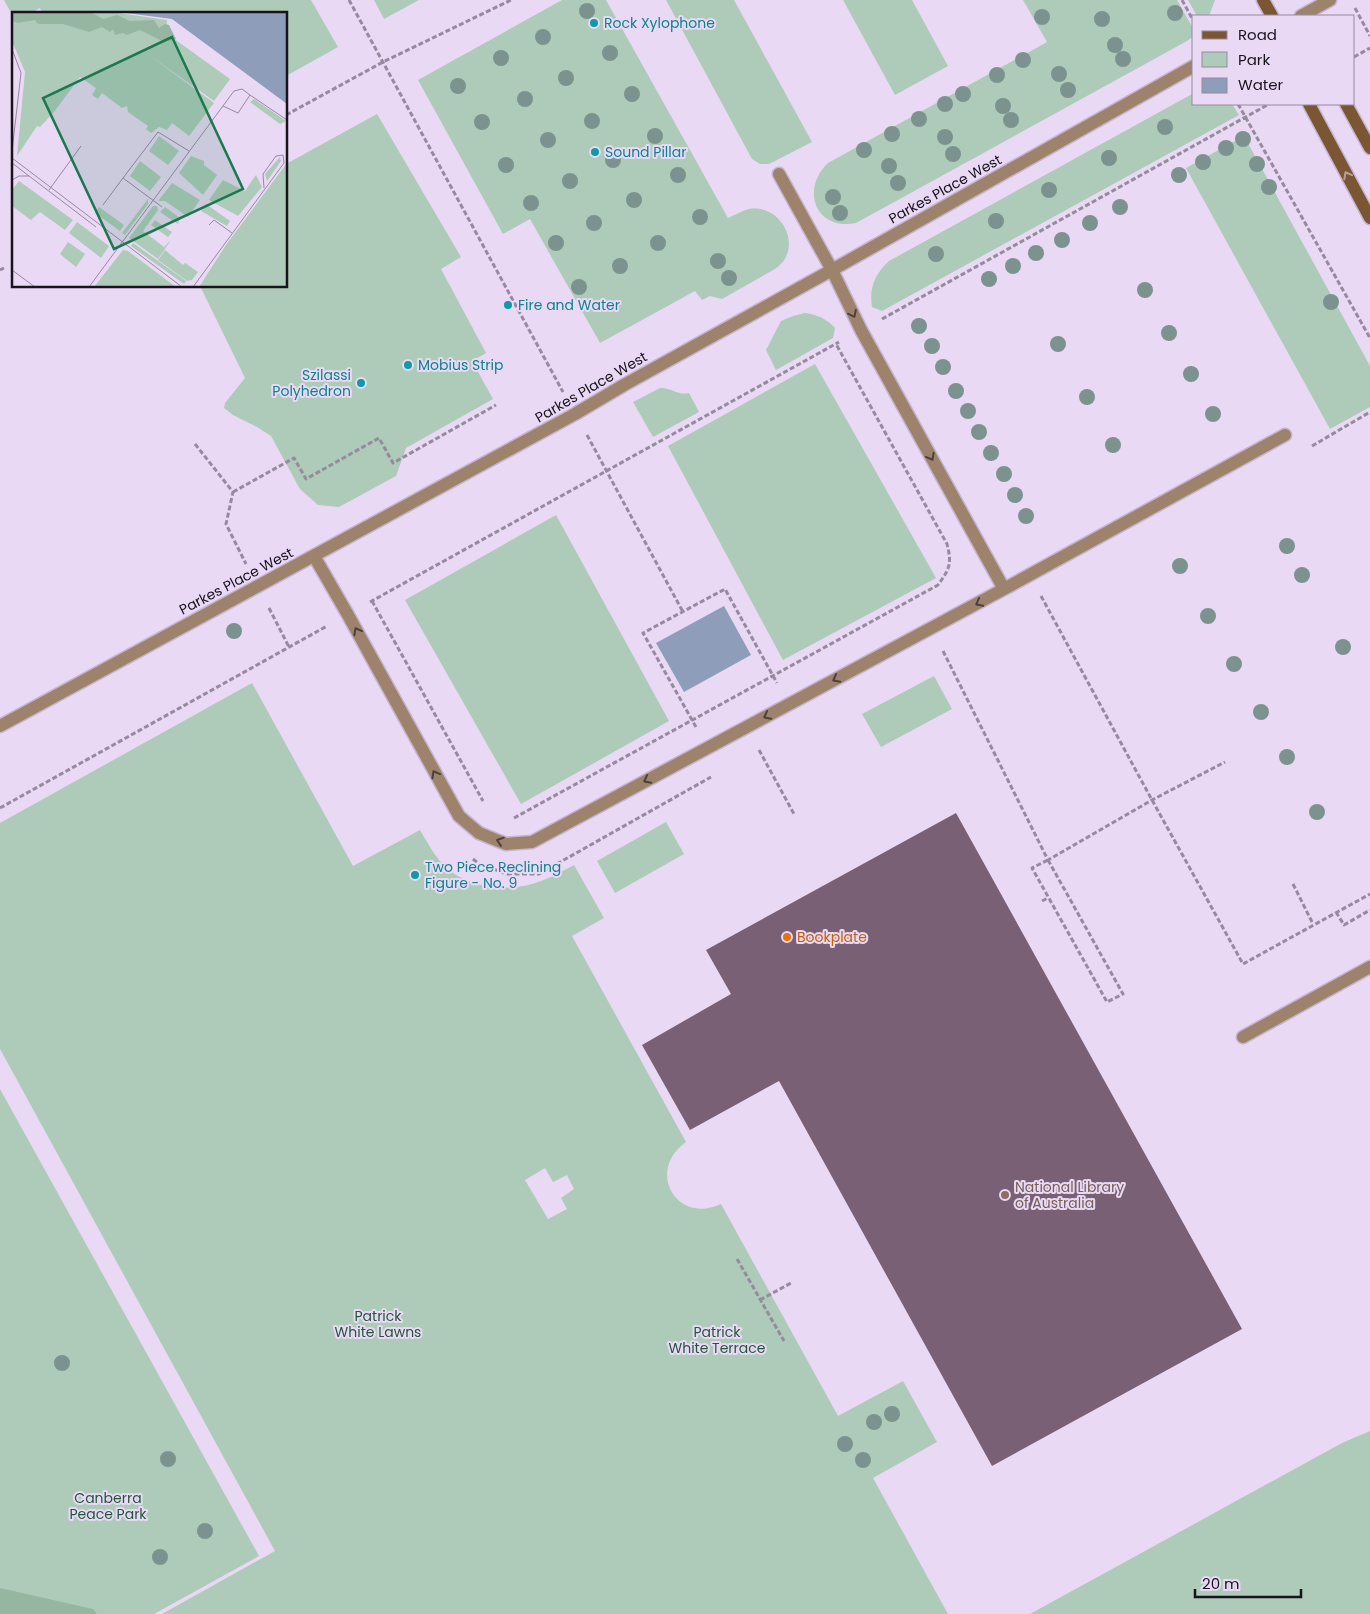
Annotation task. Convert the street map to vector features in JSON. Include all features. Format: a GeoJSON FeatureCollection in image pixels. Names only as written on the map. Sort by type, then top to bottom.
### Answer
{"type":"FeatureCollection","features":[{"type":"Feature","properties":{"kind":"main road"},"geometry":{"type":"LineString","coordinates":[[1263,0],[1271,15]]}},
{"type":"Feature","properties":{"kind":"main road"},"geometry":{"type":"LineString","coordinates":[[1310,105],[1370,218]]}},
{"type":"Feature","properties":{"kind":"main road"},"geometry":{"type":"LineString","coordinates":[[1347,105],[1370,148]]}},
{"type":"Feature","properties":{"kind":"street"},"geometry":{"type":"LineString","coordinates":[[1303,15],[1330,0]]}},
{"type":"Feature","properties":{"kind":"street","name":"Parkes Place West"},"geometry":{"type":"LineString","coordinates":[[0,726],[575,414],[1192,67]]}},
{"type":"Feature","properties":{"kind":"street"},"geometry":{"type":"LineString","coordinates":[[779,174],[832,270],[861,330],[1004,590]]}},
{"type":"Feature","properties":{"kind":"street"},"geometry":{"type":"LineString","coordinates":[[314,556],[459,816],[479,833],[506,844],[532,842],[1030,576],[1284,435]]}},
{"type":"Feature","properties":{"kind":"street"},"geometry":{"type":"LineString","coordinates":[[1243,1037],[1370,967]]}},
{"type":"Feature","properties":{"kind":"path"},"geometry":{"type":"LineString","coordinates":[[349,0],[683,612]]}},
{"type":"Feature","properties":{"kind":"path"},"geometry":{"type":"LineString","coordinates":[[288,114],[383,62],[511,0]]}},
{"type":"Feature","properties":{"kind":"path"},"geometry":{"type":"LineString","coordinates":[[1182,0],[1192,18]]}},
{"type":"Feature","properties":{"kind":"path"},"geometry":{"type":"LineString","coordinates":[[1354,7],[1370,36]]}},
{"type":"Feature","properties":{"kind":"path"},"geometry":{"type":"LineString","coordinates":[[1355,56],[1370,48]]}},
{"type":"Feature","properties":{"kind":"path"},"geometry":{"type":"LineString","coordinates":[[1239,105],[1370,338]]}},
{"type":"Feature","properties":{"kind":"path"},"geometry":{"type":"LineString","coordinates":[[0,808],[1267,105]]}},
{"type":"Feature","properties":{"kind":"path"},"geometry":{"type":"LineString","coordinates":[[506,817],[514,818],[938,585],[946,573],[951,559],[947,544],[836,344]]}},
{"type":"Feature","properties":{"kind":"path"},"geometry":{"type":"LineString","coordinates":[[248,567],[226,524],[233,492],[294,458],[306,479],[380,438],[393,463],[496,405]]}},
{"type":"Feature","properties":{"kind":"path"},"geometry":{"type":"LineString","coordinates":[[1312,446],[1370,412]]}},
{"type":"Feature","properties":{"kind":"path"},"geometry":{"type":"LineString","coordinates":[[196,444],[233,492]]}},
{"type":"Feature","properties":{"kind":"path"},"geometry":{"type":"LineString","coordinates":[[1030,576],[1243,964],[1370,894]]}},
{"type":"Feature","properties":{"kind":"path"},"geometry":{"type":"LineString","coordinates":[[708,748],[643,633],[725,589],[789,704]]}},
{"type":"Feature","properties":{"kind":"path"},"geometry":{"type":"LineString","coordinates":[[372,601],[486,807]]}},
{"type":"Feature","properties":{"kind":"path"},"geometry":{"type":"LineString","coordinates":[[267,605],[289,647]]}},
{"type":"Feature","properties":{"kind":"path"},"geometry":{"type":"LineString","coordinates":[[931,628],[1048,860],[1124,994],[1108,1002],[1032,868],[1048,860],[1152,800],[1225,762]]}},
{"type":"Feature","properties":{"kind":"path"},"geometry":{"type":"LineString","coordinates":[[759,750],[794,814]]}},
{"type":"Feature","properties":{"kind":"path"},"geometry":{"type":"LineString","coordinates":[[1293,884],[1313,924]]}},
{"type":"Feature","properties":{"kind":"path"},"geometry":{"type":"LineString","coordinates":[[1042,901],[1048,898]]}},
{"type":"Feature","properties":{"kind":"path"},"geometry":{"type":"LineString","coordinates":[[1336,912],[1344,925],[1370,910]]}},
{"type":"Feature","properties":{"kind":"path"},"geometry":{"type":"LineString","coordinates":[[737,1259],[784,1341]]}},
{"type":"Feature","properties":{"kind":"path"},"geometry":{"type":"LineString","coordinates":[[760,1300],[790,1283]]}},
{"type":"Feature","properties":{"kind":"green space"},"geometry":{"type":"Polygon","coordinates":[[[4,0],[311,0],[338,47],[288,75],[288,12],[42,12],[40,8],[32,12],[12,12],[12,14],[4,0]]]}},
{"type":"Feature","properties":{"kind":"green space"},"geometry":{"type":"Polygon","coordinates":[[[374,0],[419,0],[384,19],[374,0]]]}},
{"type":"Feature","properties":{"kind":"green space"},"geometry":{"type":"Polygon","coordinates":[[[562,0],[606,0],[728,218],[749,209],[761,209],[772,214],[780,221],[786,230],[789,240],[788,251],[784,261],[775,269],[722,299],[710,296],[702,300],[695,291],[600,343],[530,219],[503,234],[418,80],[562,0]]]}},
{"type":"Feature","properties":{"kind":"green space"},"geometry":{"type":"Polygon","coordinates":[[[666,0],[734,0],[812,142],[769,164],[760,164],[752,159],[666,0]]]}},
{"type":"Feature","properties":{"kind":"green space"},"geometry":{"type":"Polygon","coordinates":[[[843,0],[912,0],[948,66],[895,95],[843,0]]]}},
{"type":"Feature","properties":{"kind":"green space"},"geometry":{"type":"Polygon","coordinates":[[[1023,0],[1177,0],[1192,26],[1192,37],[1187,41],[856,223],[842,224],[831,221],[822,215],[816,206],[814,196],[815,185],[828,163],[1047,42],[1023,0]]]}},
{"type":"Feature","properties":{"kind":"green space"},"geometry":{"type":"Polygon","coordinates":[[[1188,0],[1215,0],[1209,15],[1196,15],[1188,0]]]}},
{"type":"Feature","properties":{"kind":"green space"},"geometry":{"type":"Polygon","coordinates":[[[1192,94],[1192,105],[1233,105],[1239,115],[882,311],[872,307],[871,293],[874,281],[889,261],[1192,94]]]}},
{"type":"Feature","properties":{"kind":"green space"},"geometry":{"type":"Polygon","coordinates":[[[377,114],[461,257],[441,269],[486,353],[472,361],[493,399],[406,448],[396,476],[339,507],[318,505],[300,489],[271,436],[224,408],[225,403],[245,378],[201,288],[288,288],[288,163],[377,114]]]}},
{"type":"Feature","properties":{"kind":"green space"},"geometry":{"type":"Polygon","coordinates":[[[1244,136],[1370,366],[1370,407],[1330,429],[1186,168],[1244,136]]]}},
{"type":"Feature","properties":{"kind":"green space"},"geometry":{"type":"Polygon","coordinates":[[[805,313],[821,318],[832,325],[835,328],[833,338],[776,370],[766,350],[781,321],[805,313]]]}},
{"type":"Feature","properties":{"kind":"green space"},"geometry":{"type":"Polygon","coordinates":[[[815,364],[936,578],[783,660],[668,446],[815,364]]]}},
{"type":"Feature","properties":{"kind":"green space"},"geometry":{"type":"Polygon","coordinates":[[[660,388],[685,394],[689,393],[699,412],[653,437],[633,402],[660,388]]]}},
{"type":"Feature","properties":{"kind":"green space"},"geometry":{"type":"Polygon","coordinates":[[[556,515],[669,721],[521,804],[405,600],[556,515]]]}},
{"type":"Feature","properties":{"kind":"green space"},"geometry":{"type":"Polygon","coordinates":[[[934,676],[952,709],[881,747],[862,714],[934,676]]]}},
{"type":"Feature","properties":{"kind":"green space","name":"Patrick White Lawns"},"geometry":{"type":"Polygon","coordinates":[[[252,683],[353,866],[420,830],[436,857],[448,869],[458,876],[482,885],[508,888],[520,887],[554,876],[574,865],[604,918],[572,936],[686,1142],[674,1154],[668,1167],[667,1180],[672,1192],[680,1201],[691,1207],[705,1209],[721,1204],[838,1416],[903,1381],[937,1442],[873,1478],[948,1614],[162,1614],[275,1551],[0,1049],[0,823],[252,683]],[[545,1168],[525,1180],[548,1219],[567,1209],[561,1198],[574,1189],[567,1175],[553,1182],[545,1168]]]}},
{"type":"Feature","properties":{"kind":"green space"},"geometry":{"type":"Polygon","coordinates":[[[666,822],[684,854],[615,893],[597,861],[666,822]]]}},
{"type":"Feature","properties":{"kind":"green space","name":"Canberra Peace Park"},"geometry":{"type":"Polygon","coordinates":[[[0,1089],[259,1556],[154,1614],[0,1614],[0,1089]]]}},
{"type":"Feature","properties":{"kind":"green space"},"geometry":{"type":"Polygon","coordinates":[[[1370,1431],[1370,1614],[1030,1614],[1342,1443],[1370,1431]]]}},
{"type":"Feature","properties":{"kind":"green space"},"geometry":{"type":"Polygon","coordinates":[[[0,1588],[93,1609],[97,1614],[0,1614],[0,1588]]]}},
{"type":"Feature","properties":{"kind":"water"},"geometry":{"type":"Polygon","coordinates":[[[724,606],[751,655],[684,692],[656,643],[724,606]]]}},
{"type":"Feature","properties":{"kind":"building","name":"National Library of Australia"},"geometry":{"type":"Polygon","coordinates":[[[956,813],[1242,1329],[992,1466],[779,1081],[690,1130],[642,1045],[731,994],[706,950],[956,813]]]}},
{"type":"Feature","properties":{"kind":"place","name":"Rock Xylophone"},"geometry":{"type":"Point","coordinates":[594,23]}},
{"type":"Feature","properties":{"kind":"place","name":"Sound Pillar"},"geometry":{"type":"Point","coordinates":[595,152]}},
{"type":"Feature","properties":{"kind":"place","name":"Fire and Water"},"geometry":{"type":"Point","coordinates":[508,305]}},
{"type":"Feature","properties":{"kind":"place","name":"Mobius Strip"},"geometry":{"type":"Point","coordinates":[408,365]}},
{"type":"Feature","properties":{"kind":"place","name":"Szilassi Polyhedron"},"geometry":{"type":"Point","coordinates":[361,383]}},
{"type":"Feature","properties":{"kind":"place","name":"Two Piece Reclining Figure - No. 9"},"geometry":{"type":"Point","coordinates":[415,875]}},
{"type":"Feature","properties":{"kind":"place","name":"Bookplate"},"geometry":{"type":"Point","coordinates":[787,937]}},
{"type":"Feature","properties":{"kind":"place","name":"National Library of Australia"},"geometry":{"type":"Point","coordinates":[1005,1195]}},
{"type":"Feature","properties":{"kind":"park label","name":"Patrick White Terrace"},"geometry":{"type":"Point","coordinates":[717,1340]}}]}
